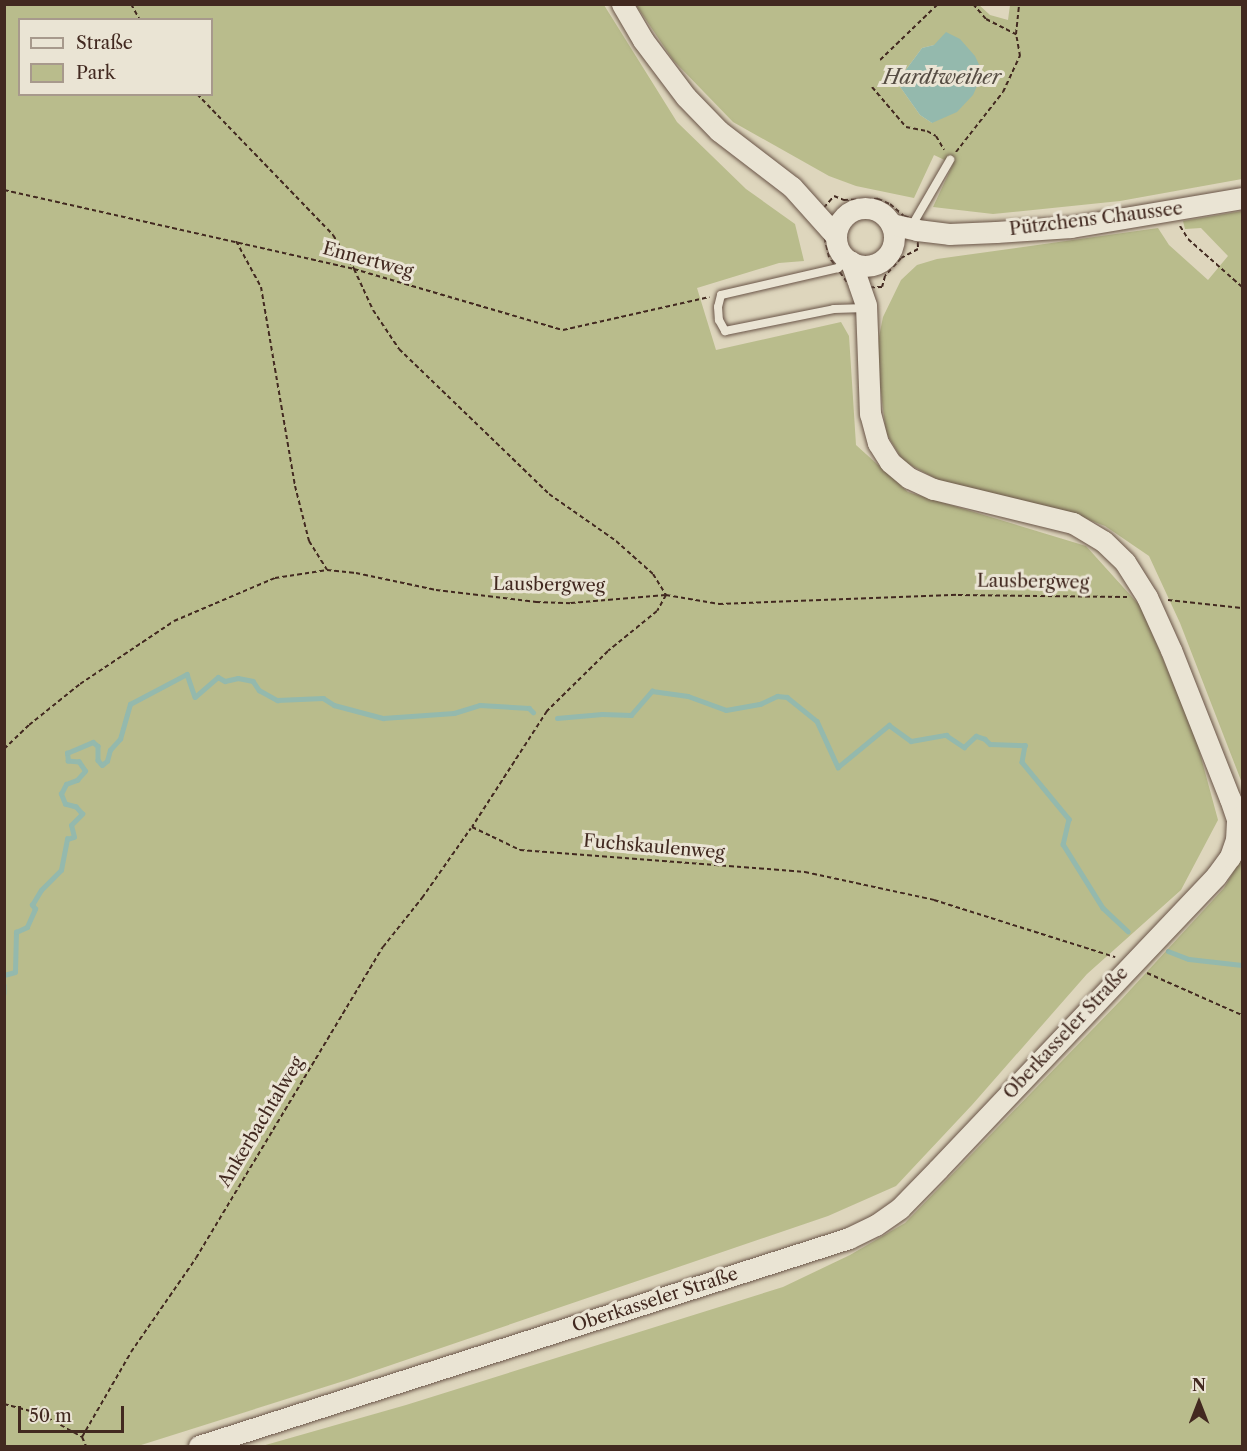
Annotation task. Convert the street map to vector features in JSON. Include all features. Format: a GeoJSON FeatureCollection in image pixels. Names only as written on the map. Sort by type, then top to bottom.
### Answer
{"type":"FeatureCollection","features":[{"type":"Feature","properties":{"kind":"street"},"geometry":{"type":"LineString","coordinates":[[622,4],[643,40],[686,97],[719,131],[792,187],[820,212],[836,236]]}},
{"type":"Feature","properties":{"kind":"street","name":"Pützchens Chaussee"},"geometry":{"type":"LineString","coordinates":[[849,261],[866,266],[918,241],[950,234],[1071,227],[1242,198]]}},
{"type":"Feature","properties":{"kind":"street"},"geometry":{"type":"LineString","coordinates":[[820,212],[850,212],[870,208],[910,228]]}},
{"type":"Feature","properties":{"kind":"street"},"geometry":{"type":"LineString","coordinates":[[836,236],[842,219],[850,212]]}},
{"type":"Feature","properties":{"kind":"street","name":"Pützchens Chaussee"},"geometry":{"type":"LineString","coordinates":[[910,228],[950,234]]}},
{"type":"Feature","properties":{"kind":"street","name":"Oberkasseler Straße"},"geometry":{"type":"LineString","coordinates":[[867,307],[894,235],[910,228]]}},
{"type":"Feature","properties":{"kind":"street","name":"Oberkasseler Straße"},"geometry":{"type":"LineString","coordinates":[[199,1446],[849,1238],[876,1225],[900,1208],[938,1169],[1216,876],[1230,857],[1236,840],[1237,819],[1230,799],[1171,650],[1147,597],[1118,555],[1103,541],[1073,523],[933,489],[909,478],[890,462],[878,443],[870,414],[867,307],[849,261],[841,253],[836,236]]}},
{"type":"Feature","properties":{"kind":"lane"},"geometry":{"type":"LineString","coordinates":[[910,228],[950,160]]}},
{"type":"Feature","properties":{"kind":"lane"},"geometry":{"type":"LineString","coordinates":[[849,261],[838,268],[721,295],[718,313],[725,331],[834,309],[867,307]]}},
{"type":"Feature","properties":{"kind":"path"},"geometry":{"type":"LineString","coordinates":[[131,4],[139,18]]}},
{"type":"Feature","properties":{"kind":"path"},"geometry":{"type":"LineString","coordinates":[[880,60],[938,4]]}},
{"type":"Feature","properties":{"kind":"path"},"geometry":{"type":"LineString","coordinates":[[972,4],[986,19],[1016,34]]}},
{"type":"Feature","properties":{"kind":"path"},"geometry":{"type":"LineString","coordinates":[[872,87],[906,128],[927,130],[936,136],[950,160],[1003,92],[1020,56],[1016,34],[1018,4]]}},
{"type":"Feature","properties":{"kind":"path"},"geometry":{"type":"LineString","coordinates":[[199,96],[333,235],[354,269],[373,310],[399,349],[418,370],[549,494],[616,541],[653,574],[666,595],[657,611],[608,651],[547,711],[472,827]]}},
{"type":"Feature","properties":{"kind":"path","name":"Ennertweg"},"geometry":{"type":"LineString","coordinates":[[4,190],[354,269],[563,330],[721,295]]}},
{"type":"Feature","properties":{"kind":"path"},"geometry":{"type":"LineString","coordinates":[[820,212],[834,196],[844,200],[878,198],[910,228]]}},
{"type":"Feature","properties":{"kind":"path"},"geometry":{"type":"LineString","coordinates":[[1174,210],[1175,218],[1188,239],[1242,287]]}},
{"type":"Feature","properties":{"kind":"path"},"geometry":{"type":"LineString","coordinates":[[236,241],[261,287],[295,486],[309,541],[327,570]]}},
{"type":"Feature","properties":{"kind":"path","name":"Lausbergweg"},"geometry":{"type":"LineString","coordinates":[[4,749],[29,725],[80,684],[174,621],[275,579],[327,570],[356,573],[436,590],[527,602],[571,603],[666,595],[719,604],[958,595],[1147,597],[1242,608]]}},
{"type":"Feature","properties":{"kind":"path","name":"Fuchskaulenweg"},"geometry":{"type":"LineString","coordinates":[[472,827],[520,850],[816,874],[934,900],[1110,954],[1242,1015]]}},
{"type":"Feature","properties":{"kind":"path","name":"Ankerbachtalweg"},"geometry":{"type":"LineString","coordinates":[[82,1437],[132,1352],[196,1258],[383,947],[422,898],[472,827]]}},
{"type":"Feature","properties":{"kind":"path"},"geometry":{"type":"LineString","coordinates":[[4,1404],[41,1414],[82,1437],[86,1446]]}},
{"type":"Feature","properties":{"kind":"green space"},"geometry":{"type":"Polygon","coordinates":[[[978,4],[990,15],[1008,20],[1010,5],[1242,5],[1242,179],[1120,201],[993,214],[933,207],[953,164],[934,155],[914,198],[856,186],[829,176],[733,122],[673,60],[636,5],[978,4]],[[934,45],[922,48],[905,71],[895,73],[896,81],[920,115],[932,123],[934,45]]]}},
{"type":"Feature","properties":{"kind":"green space"},"geometry":{"type":"Polygon","coordinates":[[[5,5],[604,5],[677,122],[746,189],[795,224],[804,261],[779,263],[697,288],[716,350],[841,322],[849,336],[856,445],[908,492],[1086,546],[1141,607],[1195,735],[1218,820],[1181,890],[1087,974],[972,1105],[896,1186],[828,1216],[350,1379],[138,1446],[5,1446],[5,5]]]}},
{"type":"Feature","properties":{"kind":"green space"},"geometry":{"type":"Polygon","coordinates":[[[1242,211],[1242,783],[1180,623],[1149,556],[1105,526],[1076,515],[942,482],[903,461],[886,433],[876,352],[883,317],[901,280],[917,265],[937,259],[1158,228],[1169,245],[1208,280],[1228,256],[1201,228],[1185,229],[1183,221],[1242,211]]]}},
{"type":"Feature","properties":{"kind":"green space"},"geometry":{"type":"Polygon","coordinates":[[[1242,857],[1242,1446],[262,1446],[406,1405],[783,1287],[850,1255],[905,1223],[1120,1001],[1224,888],[1242,857]]]}},
{"type":"Feature","properties":{"kind":"water","name":"Hardtweiher"},"geometry":{"type":"Polygon","coordinates":[[[946,32],[960,39],[975,56],[983,73],[973,95],[957,112],[932,123],[920,115],[896,81],[895,72],[905,71],[922,48],[934,45],[946,32]]]}},
{"type":"Feature","properties":{"kind":"waterway"},"geometry":{"type":"LineString","coordinates":[[4,975],[15,972],[16,932],[27,927],[35,909],[32,905],[41,890],[61,870],[67,839],[74,837],[71,825],[82,814],[76,807],[65,804],[61,794],[66,784],[77,780],[85,771],[79,762],[68,761],[67,753],[93,742],[98,746],[98,760],[102,765],[107,761],[110,750],[120,739],[130,704],[187,674],[195,697],[218,677],[225,681],[238,678],[253,681],[259,690],[277,700],[323,698],[334,705],[383,718],[454,713],[480,705],[529,708],[533,712]]}},
{"type":"Feature","properties":{"kind":"waterway"},"geometry":{"type":"LineString","coordinates":[[557,718],[602,714],[631,715],[652,691],[688,696],[726,710],[760,704],[777,696],[787,697],[817,721],[838,767],[889,725],[911,741],[946,735],[964,747],[976,736],[985,739],[990,744],[1025,745],[1022,762],[1069,819],[1063,844],[1103,908],[1128,931]]}},
{"type":"Feature","properties":{"kind":"waterway"},"geometry":{"type":"LineString","coordinates":[[1168,951],[1189,959],[1242,965]]}},
{"type":"Feature","properties":{"kind":"waterway"},"geometry":{"type":"LineString","coordinates":[[4,985],[4,993]]}}]}
